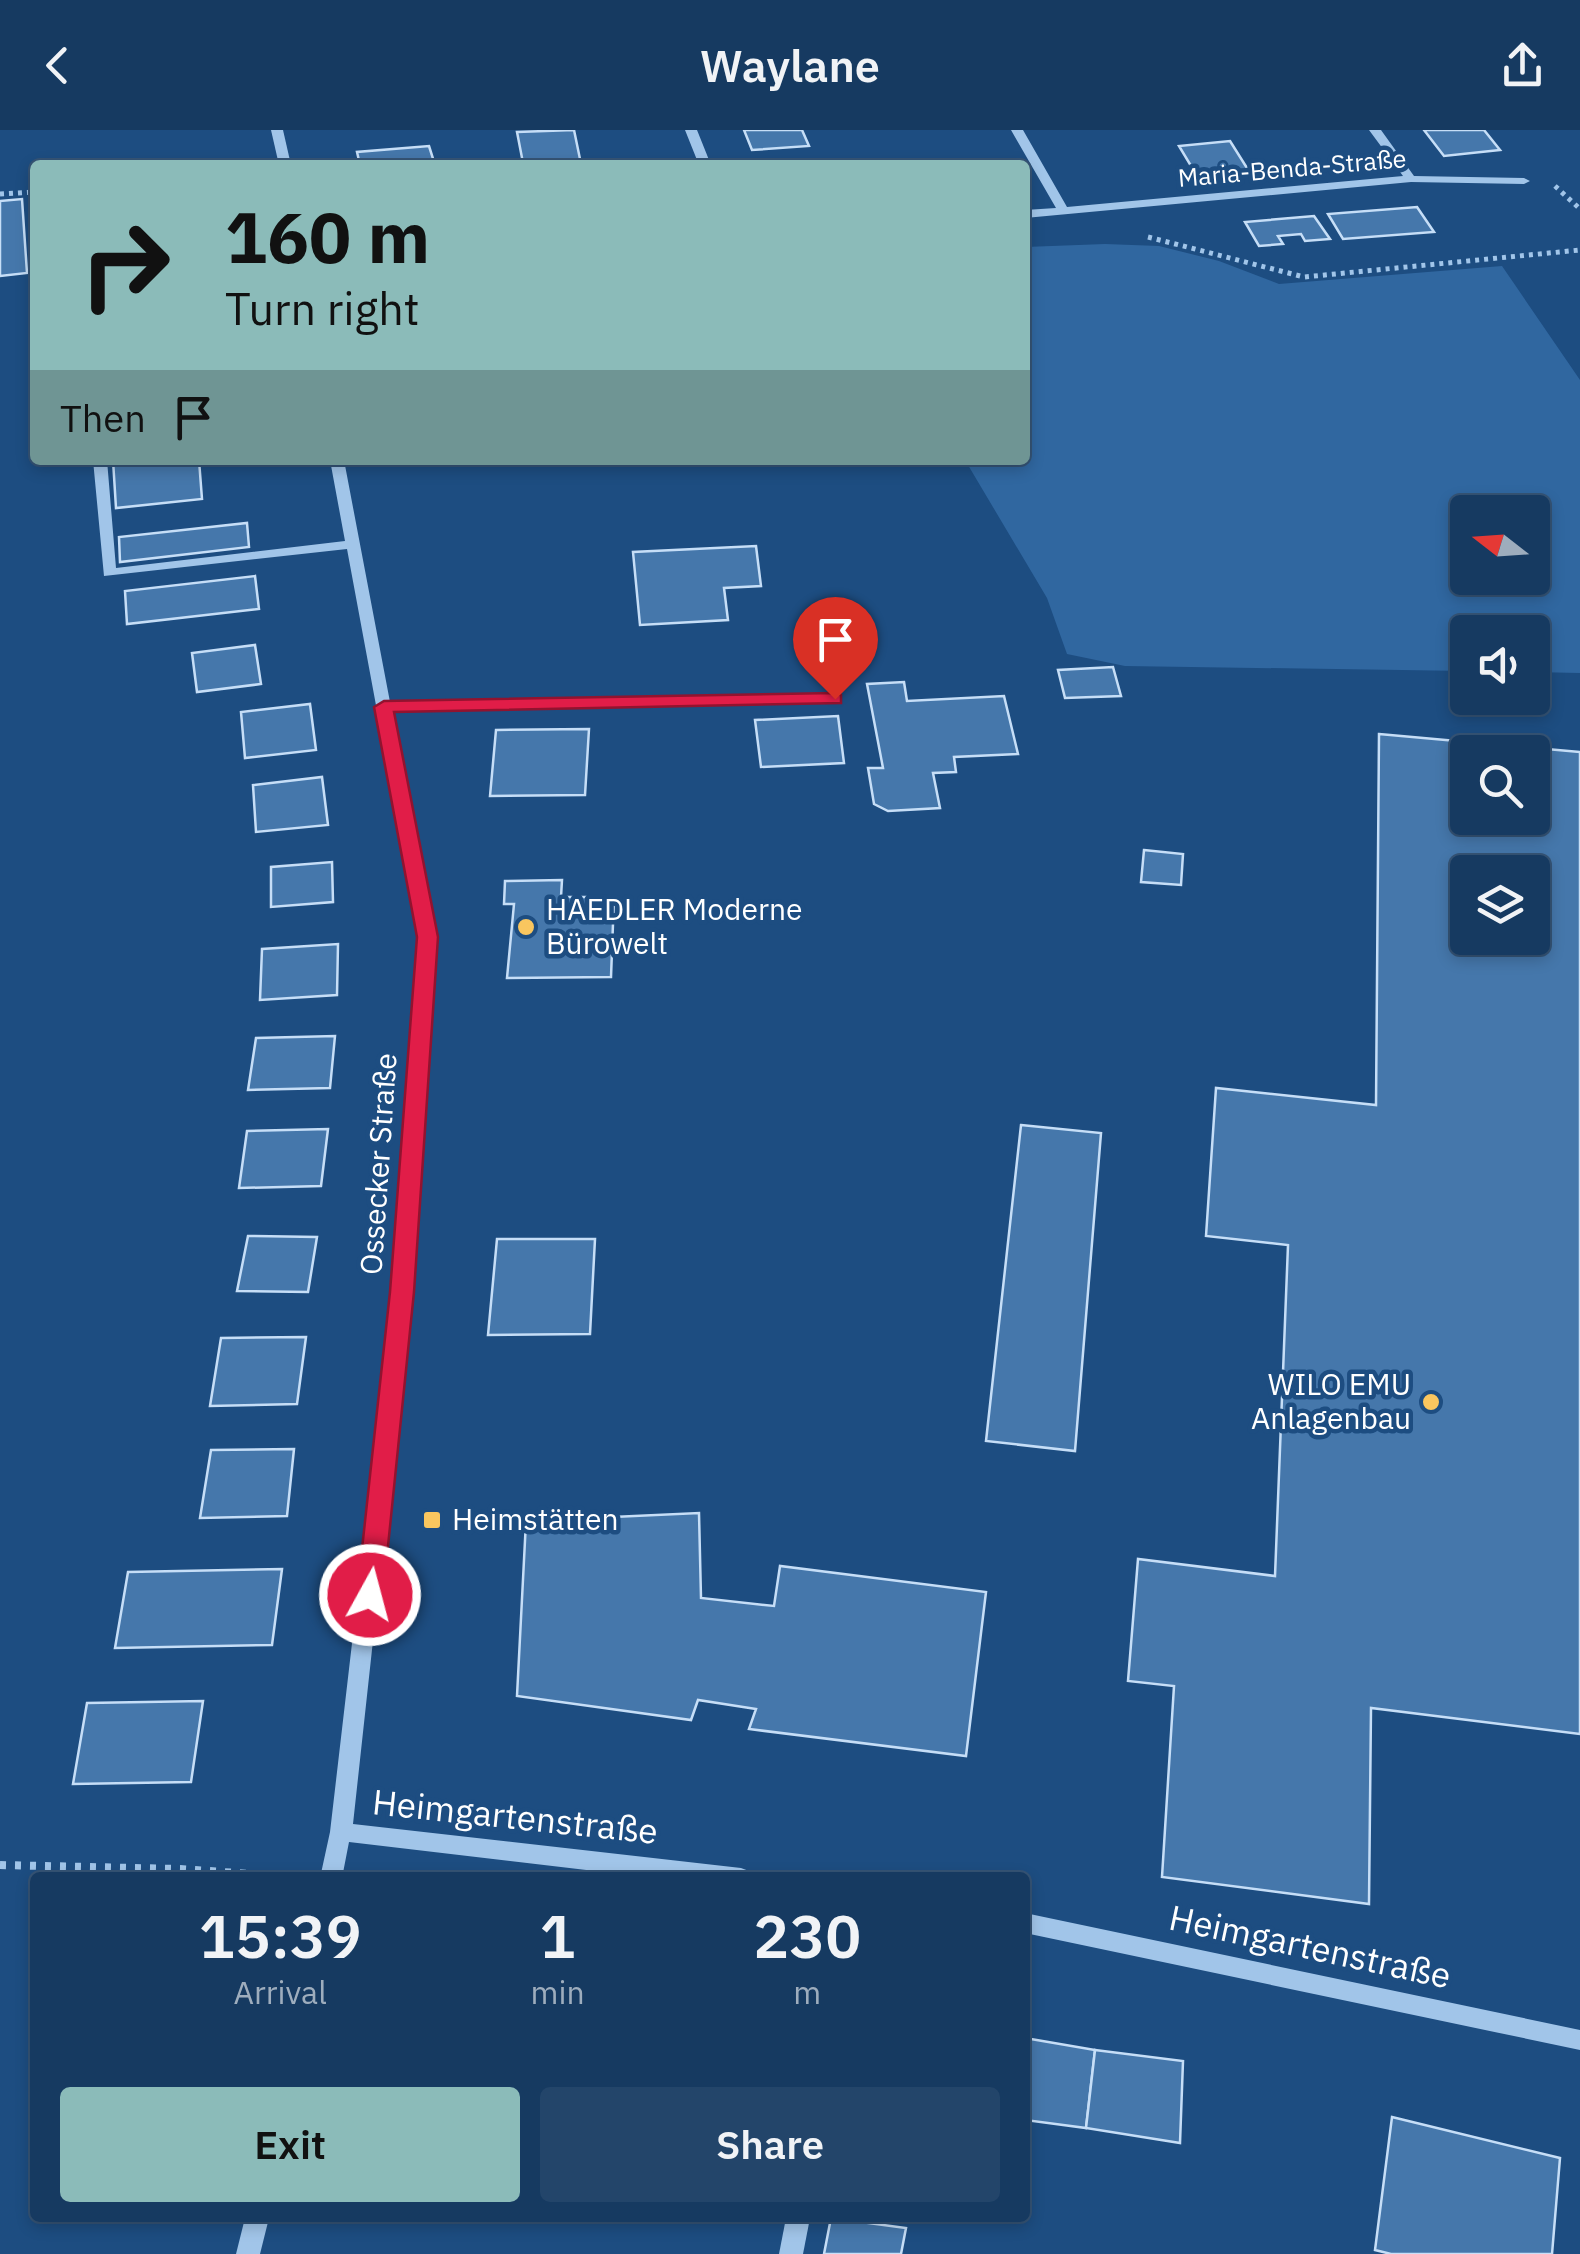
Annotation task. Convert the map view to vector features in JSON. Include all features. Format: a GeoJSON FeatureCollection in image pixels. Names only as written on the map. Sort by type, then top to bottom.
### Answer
{"type":"FeatureCollection","features":[{"type":"Feature","properties":{"kind":"street"},"geometry":{"type":"LineString","coordinates":[[277,130],[284,160]]}},
{"type":"Feature","properties":{"kind":"street"},"geometry":{"type":"LineString","coordinates":[[690,130],[702,160]]}},
{"type":"Feature","properties":{"kind":"street"},"geometry":{"type":"LineString","coordinates":[[1017,130],[1064,211]]}},
{"type":"Feature","properties":{"kind":"street"},"geometry":{"type":"LineString","coordinates":[[1376,130],[1411,179]]}},
{"type":"Feature","properties":{"kind":"street","name":"Maria-Benda-Straße"},"geometry":{"type":"LineString","coordinates":[[1030,214],[1411,179],[1524,180]]}},
{"type":"Feature","properties":{"kind":"street"},"geometry":{"type":"LineString","coordinates":[[100,465],[109,573],[353,544]]}},
{"type":"Feature","properties":{"kind":"street","name":"Ossecker Straße"},"geometry":{"type":"LineString","coordinates":[[333,1872],[402,1292],[428,937],[338,465]]}},
{"type":"Feature","properties":{"kind":"street"},"geometry":{"type":"LineString","coordinates":[[384,707],[835,699]]}},
{"type":"Feature","properties":{"kind":"street","name":"Heimgartenstraße"},"geometry":{"type":"LineString","coordinates":[[340,1832],[689,1872]]}},
{"type":"Feature","properties":{"kind":"street","name":"Heimgartenstraße"},"geometry":{"type":"LineString","coordinates":[[1030,1923],[1580,2040]]}},
{"type":"Feature","properties":{"kind":"street"},"geometry":{"type":"LineString","coordinates":[[248,2254],[256,2222]]}},
{"type":"Feature","properties":{"kind":"street"},"geometry":{"type":"LineString","coordinates":[[792,2254],[797,2222]]}},
{"type":"Feature","properties":{"kind":"path"},"geometry":{"type":"LineString","coordinates":[[0,194],[30,192]]}},
{"type":"Feature","properties":{"kind":"path"},"geometry":{"type":"LineString","coordinates":[[1144,237],[1214,251],[1262,269],[1304,277],[1580,250]]}},
{"type":"Feature","properties":{"kind":"path"},"geometry":{"type":"LineString","coordinates":[[0,1865],[220,1872]]}},
{"type":"Feature","properties":{"kind":"shaded area"},"geometry":{"type":"Polygon","coordinates":[[[1159,246],[1219,261],[1279,284],[1502,266],[1580,380],[1580,673],[1550,672],[1550,615],[1450,615],[1450,671],[1125,666],[1067,654],[1047,598],[968,465],[1030,465],[1030,247],[1159,246]]]}},
{"type":"Feature","properties":{"kind":"building"},"geometry":{"type":"Polygon","coordinates":[[[574,130],[580,159],[522,160],[517,132],[574,130]]]}},
{"type":"Feature","properties":{"kind":"building"},"geometry":{"type":"Polygon","coordinates":[[[744,130],[802,130],[809,146],[752,150],[744,130]]]}},
{"type":"Feature","properties":{"kind":"building"},"geometry":{"type":"Polygon","coordinates":[[[1424,130],[1484,130],[1500,150],[1444,156],[1424,130]]]}},
{"type":"Feature","properties":{"kind":"building"},"geometry":{"type":"Polygon","coordinates":[[[1230,141],[1252,176],[1200,181],[1179,146],[1230,141]]]}},
{"type":"Feature","properties":{"kind":"building"},"geometry":{"type":"Polygon","coordinates":[[[429,146],[433,160],[359,160],[357,152],[429,146]]]}},
{"type":"Feature","properties":{"kind":"building"},"geometry":{"type":"Polygon","coordinates":[[[22,199],[27,273],[0,276],[0,201],[22,199]]]}},
{"type":"Feature","properties":{"kind":"building"},"geometry":{"type":"Polygon","coordinates":[[[1417,207],[1434,232],[1343,239],[1328,214],[1417,207]]]}},
{"type":"Feature","properties":{"kind":"building"},"geometry":{"type":"Polygon","coordinates":[[[1314,216],[1330,239],[1305,241],[1301,234],[1278,236],[1283,244],[1259,246],[1245,222],[1314,216]]]}},
{"type":"Feature","properties":{"kind":"building"},"geometry":{"type":"Polygon","coordinates":[[[113,465],[199,465],[202,499],[116,508],[113,465]]]}},
{"type":"Feature","properties":{"kind":"building"},"geometry":{"type":"Polygon","coordinates":[[[247,523],[249,547],[120,562],[119,537],[247,523]]]}},
{"type":"Feature","properties":{"kind":"building"},"geometry":{"type":"Polygon","coordinates":[[[756,546],[761,586],[724,588],[728,620],[640,625],[633,552],[756,546]]]}},
{"type":"Feature","properties":{"kind":"building"},"geometry":{"type":"Polygon","coordinates":[[[255,576],[259,609],[127,624],[125,591],[255,576]]]}},
{"type":"Feature","properties":{"kind":"building"},"geometry":{"type":"Polygon","coordinates":[[[255,645],[261,684],[197,692],[192,653],[255,645]]]}},
{"type":"Feature","properties":{"kind":"building"},"geometry":{"type":"Polygon","coordinates":[[[1113,667],[1121,696],[1065,698],[1058,670],[1113,667]]]}},
{"type":"Feature","properties":{"kind":"building"},"geometry":{"type":"Polygon","coordinates":[[[904,682],[907,701],[1004,696],[1018,754],[954,757],[956,772],[933,773],[940,808],[888,811],[874,804],[868,768],[883,768],[867,684],[904,682]]]}},
{"type":"Feature","properties":{"kind":"building"},"geometry":{"type":"Polygon","coordinates":[[[310,704],[316,750],[245,758],[241,712],[310,704]]]}},
{"type":"Feature","properties":{"kind":"building"},"geometry":{"type":"Polygon","coordinates":[[[838,716],[844,763],[761,767],[755,720],[838,716]]]}},
{"type":"Feature","properties":{"kind":"building"},"geometry":{"type":"Polygon","coordinates":[[[589,729],[585,795],[490,796],[496,730],[589,729]]]}},
{"type":"Feature","properties":{"kind":"building","name":"WILO EMU Anlagenbau"},"geometry":{"type":"Polygon","coordinates":[[[1379,734],[1450,740],[1450,835],[1550,835],[1550,749],[1580,752],[1580,1734],[1371,1708],[1369,1904],[1162,1877],[1174,1686],[1128,1681],[1138,1559],[1275,1576],[1288,1245],[1206,1236],[1216,1088],[1376,1105],[1379,734]]]}},
{"type":"Feature","properties":{"kind":"building"},"geometry":{"type":"Polygon","coordinates":[[[322,777],[328,825],[256,832],[253,785],[322,777]]]}},
{"type":"Feature","properties":{"kind":"building"},"geometry":{"type":"Polygon","coordinates":[[[1144,850],[1183,854],[1181,885],[1141,882],[1144,850]]]}},
{"type":"Feature","properties":{"kind":"building"},"geometry":{"type":"Polygon","coordinates":[[[332,862],[333,902],[271,907],[271,867],[332,862]]]}},
{"type":"Feature","properties":{"kind":"building"},"geometry":{"type":"Polygon","coordinates":[[[562,880],[561,897],[614,897],[611,977],[507,978],[514,904],[504,904],[505,881],[562,880]]]}},
{"type":"Feature","properties":{"kind":"building"},"geometry":{"type":"Polygon","coordinates":[[[338,944],[337,995],[260,1000],[262,949],[338,944]]]}},
{"type":"Feature","properties":{"kind":"building"},"geometry":{"type":"Polygon","coordinates":[[[335,1036],[330,1088],[248,1090],[256,1038],[335,1036]]]}},
{"type":"Feature","properties":{"kind":"building"},"geometry":{"type":"Polygon","coordinates":[[[1021,1125],[1101,1133],[1075,1451],[986,1441],[1021,1125]]]}},
{"type":"Feature","properties":{"kind":"building"},"geometry":{"type":"Polygon","coordinates":[[[328,1129],[321,1186],[239,1188],[247,1131],[328,1129]]]}},
{"type":"Feature","properties":{"kind":"building"},"geometry":{"type":"Polygon","coordinates":[[[248,1236],[317,1237],[308,1292],[237,1291],[248,1236]]]}},
{"type":"Feature","properties":{"kind":"building"},"geometry":{"type":"Polygon","coordinates":[[[497,1239],[595,1239],[590,1334],[488,1335],[497,1239]]]}},
{"type":"Feature","properties":{"kind":"building"},"geometry":{"type":"Polygon","coordinates":[[[306,1337],[297,1404],[210,1406],[221,1338],[306,1337]]]}},
{"type":"Feature","properties":{"kind":"building"},"geometry":{"type":"Polygon","coordinates":[[[294,1449],[287,1516],[200,1518],[211,1450],[294,1449]]]}},
{"type":"Feature","properties":{"kind":"building"},"geometry":{"type":"Polygon","coordinates":[[[699,1513],[701,1598],[774,1606],[780,1566],[986,1592],[966,1756],[749,1729],[756,1709],[698,1700],[691,1720],[517,1696],[526,1521],[699,1513]]]}},
{"type":"Feature","properties":{"kind":"building"},"geometry":{"type":"Polygon","coordinates":[[[282,1569],[272,1645],[115,1648],[128,1572],[282,1569]]]}},
{"type":"Feature","properties":{"kind":"building"},"geometry":{"type":"Polygon","coordinates":[[[203,1701],[191,1782],[73,1784],[87,1703],[203,1701]]]}},
{"type":"Feature","properties":{"kind":"building"},"geometry":{"type":"Polygon","coordinates":[[[1030,2039],[1095,2050],[1086,2128],[1030,2121],[1030,2039]]]}},
{"type":"Feature","properties":{"kind":"building"},"geometry":{"type":"Polygon","coordinates":[[[1095,2050],[1183,2061],[1180,2143],[1086,2128],[1095,2050]]]}},
{"type":"Feature","properties":{"kind":"building"},"geometry":{"type":"Polygon","coordinates":[[[1392,2117],[1560,2158],[1552,2254],[1391,2254],[1375,2250],[1392,2117]]]}},
{"type":"Feature","properties":{"kind":"building"},"geometry":{"type":"Polygon","coordinates":[[[830,2222],[906,2228],[901,2254],[824,2254],[830,2222]]]}},
{"type":"Feature","properties":{"kind":"place","name":"HAEDLER Moderne Bürowelt"},"geometry":{"type":"Point","coordinates":[526,927]}},
{"type":"Feature","properties":{"kind":"place","name":"WILO EMU Anlagenbau"},"geometry":{"type":"Point","coordinates":[1431,1402]}},
{"type":"Feature","properties":{"kind":"place","name":"Heimstätten"},"geometry":{"type":"Point","coordinates":[432,1520]}},
{"type":"Feature","properties":{"kind":"route"},"geometry":{"type":"LineString","coordinates":[[370,1595],[402,1292],[428,937],[384,707],[835,699]]}}]}
